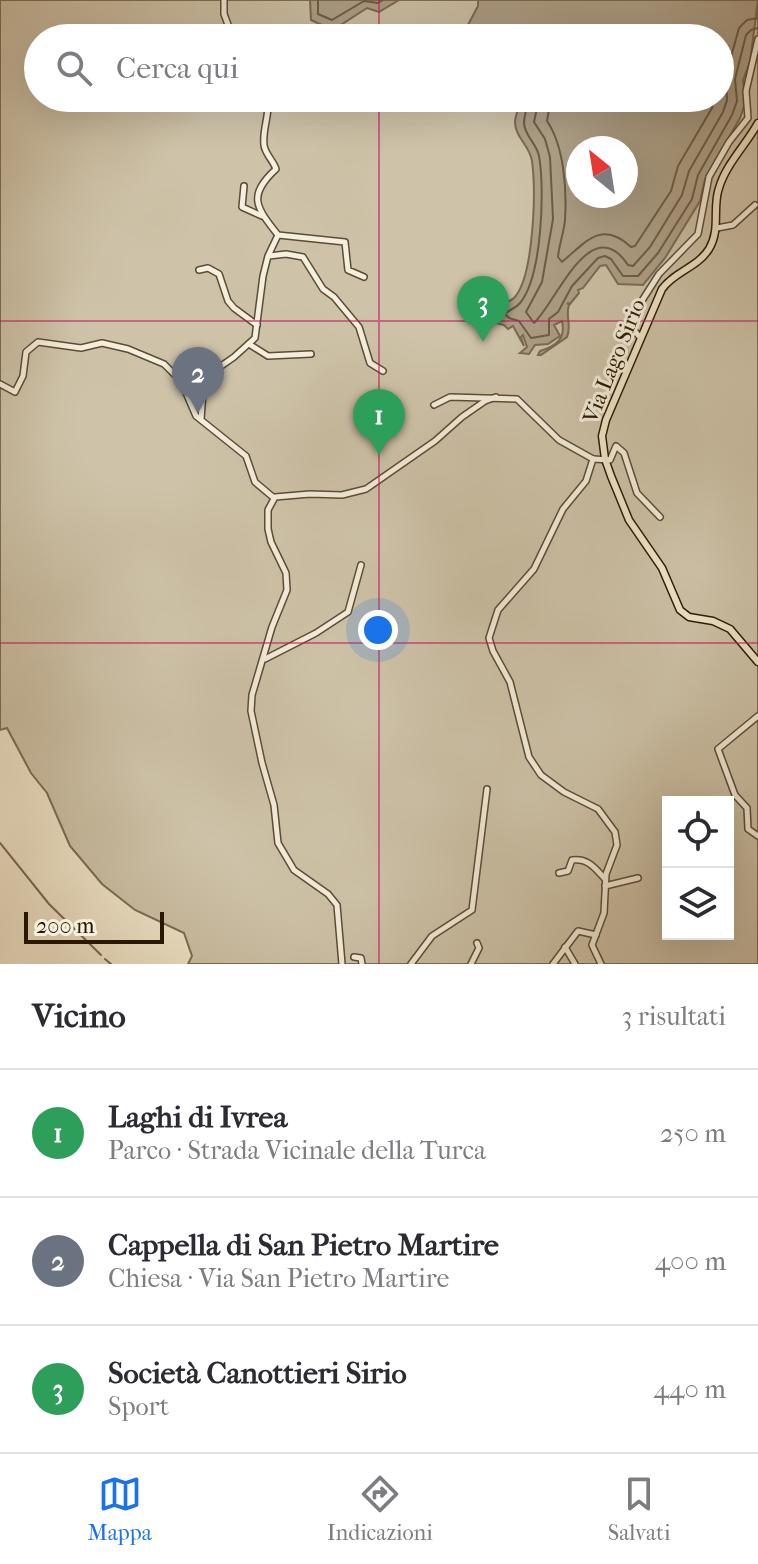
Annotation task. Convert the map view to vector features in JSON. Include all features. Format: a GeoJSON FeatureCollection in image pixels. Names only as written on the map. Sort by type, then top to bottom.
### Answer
{"type":"FeatureCollection","features":[{"type":"Feature","properties":{"kind":"main road","name":"Via Lago Sirio"},"geometry":{"type":"LineString","coordinates":[[758,123],[719,186],[714,239],[699,262],[669,279],[662,289],[603,429],[605,459],[629,520],[662,568],[680,610],[689,617],[713,621],[730,629],[758,662]]}},
{"type":"Feature","properties":{"kind":"street"},"geometry":{"type":"LineString","coordinates":[[224,0],[228,24]]}},
{"type":"Feature","properties":{"kind":"street"},"geometry":{"type":"LineString","coordinates":[[639,336],[631,327],[638,307],[670,260],[698,234],[709,177],[729,142],[748,118],[746,91],[758,39]]}},
{"type":"Feature","properties":{"kind":"street"},"geometry":{"type":"LineString","coordinates":[[268,112],[264,146],[276,169],[260,186],[258,206],[263,216],[278,235],[345,242],[348,270],[364,277]]}},
{"type":"Feature","properties":{"kind":"street"},"geometry":{"type":"LineString","coordinates":[[244,186],[242,207],[263,216]]}},
{"type":"Feature","properties":{"kind":"street"},"geometry":{"type":"LineString","coordinates":[[717,228],[733,225],[755,205]]}},
{"type":"Feature","properties":{"kind":"street"},"geometry":{"type":"LineString","coordinates":[[201,419],[204,378],[255,338],[268,256],[278,235]]}},
{"type":"Feature","properties":{"kind":"street"},"geometry":{"type":"LineString","coordinates":[[268,256],[286,254],[303,257],[323,289],[334,297],[359,327],[370,363],[383,371]]}},
{"type":"Feature","properties":{"kind":"street"},"geometry":{"type":"LineString","coordinates":[[199,270],[208,268],[219,274],[228,301],[257,325]]}},
{"type":"Feature","properties":{"kind":"street"},"geometry":{"type":"LineString","coordinates":[[0,384],[15,392],[23,376],[26,352],[38,342],[81,348],[102,343],[140,353],[164,364],[181,381],[193,411],[246,456],[255,482],[274,498],[310,494],[342,495],[366,489],[435,441],[462,417],[496,397]]}},
{"type":"Feature","properties":{"kind":"street"},"geometry":{"type":"LineString","coordinates":[[249,344],[268,356],[311,354]]}},
{"type":"Feature","properties":{"kind":"street","name":"Via Lago Sirio"},"geometry":{"type":"LineString","coordinates":[[434,405],[450,397],[518,400],[559,440],[593,459]]}},
{"type":"Feature","properties":{"kind":"street"},"geometry":{"type":"LineString","coordinates":[[601,964],[592,945],[604,913],[606,883],[617,845],[613,827],[598,809],[564,792],[541,775],[529,757],[510,682],[489,638],[498,610],[534,569],[563,509],[586,481],[593,459],[610,460],[616,446],[624,453],[637,493],[660,517]]}},
{"type":"Feature","properties":{"kind":"street"},"geometry":{"type":"LineString","coordinates":[[274,498],[268,514],[268,529],[286,573],[287,590],[272,627],[251,711],[274,805],[278,843],[294,870],[328,894],[337,905],[342,964]]}},
{"type":"Feature","properties":{"kind":"street"},"geometry":{"type":"LineString","coordinates":[[264,659],[316,633],[348,612],[361,565]]}},
{"type":"Feature","properties":{"kind":"street"},"geometry":{"type":"LineString","coordinates":[[758,716],[719,747],[735,795],[750,809],[747,826],[752,834],[758,836]]}},
{"type":"Feature","properties":{"kind":"street"},"geometry":{"type":"LineString","coordinates":[[411,964],[432,936],[472,910],[487,789]]}},
{"type":"Feature","properties":{"kind":"street"},"geometry":{"type":"LineString","coordinates":[[559,873],[568,871],[572,860],[580,859],[592,865],[606,883]]}},
{"type":"Feature","properties":{"kind":"street"},"geometry":{"type":"LineString","coordinates":[[606,883],[638,878]]}},
{"type":"Feature","properties":{"kind":"street"},"geometry":{"type":"LineString","coordinates":[[553,964],[579,930],[596,935]]}},
{"type":"Feature","properties":{"kind":"street"},"geometry":{"type":"LineString","coordinates":[[471,964],[479,948],[477,943]]}},
{"type":"Feature","properties":{"kind":"street"},"geometry":{"type":"LineString","coordinates":[[565,947],[575,964]]}},
{"type":"Feature","properties":{"kind":"street"},"geometry":{"type":"LineString","coordinates":[[354,957],[361,958],[362,964]]}},
{"type":"Feature","properties":{"kind":"shaded area"},"geometry":{"type":"Polygon","coordinates":[[[0,0],[758,0],[758,964],[188,964],[192,956],[184,933],[135,910],[102,884],[70,846],[47,793],[31,773],[7,728],[0,730],[0,0]]]}},
{"type":"Feature","properties":{"kind":"water"},"geometry":{"type":"Polygon","coordinates":[[[310,0],[399,0],[379,12],[367,8],[342,24],[320,24],[311,20],[310,0]]]}},
{"type":"Feature","properties":{"kind":"water"},"geometry":{"type":"Polygon","coordinates":[[[478,0],[758,0],[750,62],[743,80],[746,101],[740,118],[705,179],[700,201],[665,258],[643,285],[618,284],[606,265],[600,266],[570,304],[567,303],[567,337],[538,355],[561,337],[562,321],[554,325],[560,336],[548,344],[535,345],[529,354],[520,353],[527,347],[523,335],[524,346],[513,326],[508,329],[495,323],[492,308],[514,298],[521,287],[530,253],[534,192],[532,161],[517,132],[517,112],[734,112],[734,24],[468,24],[478,0]]]}},
{"type":"Feature","properties":{"kind":"waterway"},"geometry":{"type":"LineString","coordinates":[[0,843],[49,904],[101,955]]}},
{"type":"Feature","properties":{"kind":"waterway"},"geometry":{"type":"LineString","coordinates":[[105,959],[111,964]]}},
{"type":"Feature","properties":{"kind":"place","name":"Società Canottieri Sirio"},"geometry":{"type":"Point","coordinates":[483,342]}},
{"type":"Feature","properties":{"kind":"place","name":"Cappella di San Pietro Martire"},"geometry":{"type":"Point","coordinates":[198,413]}},
{"type":"Feature","properties":{"kind":"place","name":"Laghi di Ivrea"},"geometry":{"type":"Point","coordinates":[379,455]}}]}
